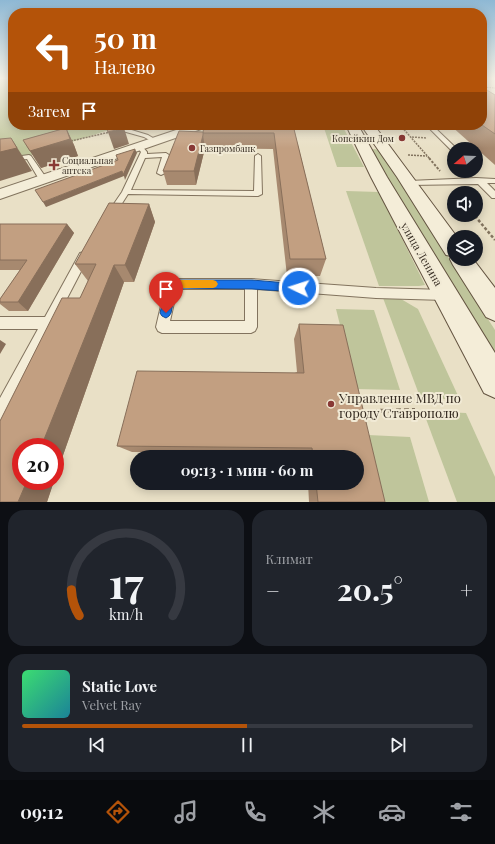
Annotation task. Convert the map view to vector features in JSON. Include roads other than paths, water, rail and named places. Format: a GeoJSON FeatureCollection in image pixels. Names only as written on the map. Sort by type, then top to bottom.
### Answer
{"type":"FeatureCollection","features":[{"type":"Feature","properties":{"kind":"main road","name":"улица Ленина"},"geometry":{"type":"LineString","coordinates":[[354,130],[378,177],[495,382]]}},
{"type":"Feature","properties":{"kind":"main road"},"geometry":{"type":"LineString","coordinates":[[371,130],[447,239]]}},
{"type":"Feature","properties":{"kind":"main road"},"geometry":{"type":"LineString","coordinates":[[466,266],[495,309]]}},
{"type":"Feature","properties":{"kind":"street"},"geometry":{"type":"LineString","coordinates":[[0,194],[44,179],[140,151],[155,141],[188,130]]}},
{"type":"Feature","properties":{"kind":"lane"},"geometry":{"type":"LineString","coordinates":[[121,130],[146,136],[155,141]]}},
{"type":"Feature","properties":{"kind":"lane"},"geometry":{"type":"LineString","coordinates":[[434,130],[447,143]]}},
{"type":"Feature","properties":{"kind":"lane"},"geometry":{"type":"LineString","coordinates":[[104,223],[126,192],[140,151],[166,155],[161,173]]}},
{"type":"Feature","properties":{"kind":"lane"},"geometry":{"type":"LineString","coordinates":[[126,192],[258,194],[258,156]]}},
{"type":"Feature","properties":{"kind":"lane"},"geometry":{"type":"LineString","coordinates":[[0,161],[29,157],[44,179]]}},
{"type":"Feature","properties":{"kind":"lane"},"geometry":{"type":"LineString","coordinates":[[483,180],[495,196]]}},
{"type":"Feature","properties":{"kind":"lane"},"geometry":{"type":"LineString","coordinates":[[409,183],[483,180],[495,181]]}},
{"type":"Feature","properties":{"kind":"lane"},"geometry":{"type":"LineString","coordinates":[[0,413],[88,249]]}},
{"type":"Feature","properties":{"kind":"lane"},"geometry":{"type":"LineString","coordinates":[[252,284],[251,327],[162,327],[172,284],[252,284],[369,293],[446,295]]}},
{"type":"Feature","properties":{"kind":"lane"},"geometry":{"type":"LineString","coordinates":[[0,323],[48,323]]}},
{"type":"Feature","properties":{"kind":"place","name":"Копейкин Дом"},"geometry":{"type":"Point","coordinates":[402,138]}},
{"type":"Feature","properties":{"kind":"place","name":"Газпромбанк"},"geometry":{"type":"Point","coordinates":[192,148]}},
{"type":"Feature","properties":{"kind":"place","name":"Социальная аптека"},"geometry":{"type":"Point","coordinates":[54,165]}},
{"type":"Feature","properties":{"kind":"place","name":"Управление МВД по городу Ставрополю"},"geometry":{"type":"Point","coordinates":[331,404]}}]}
